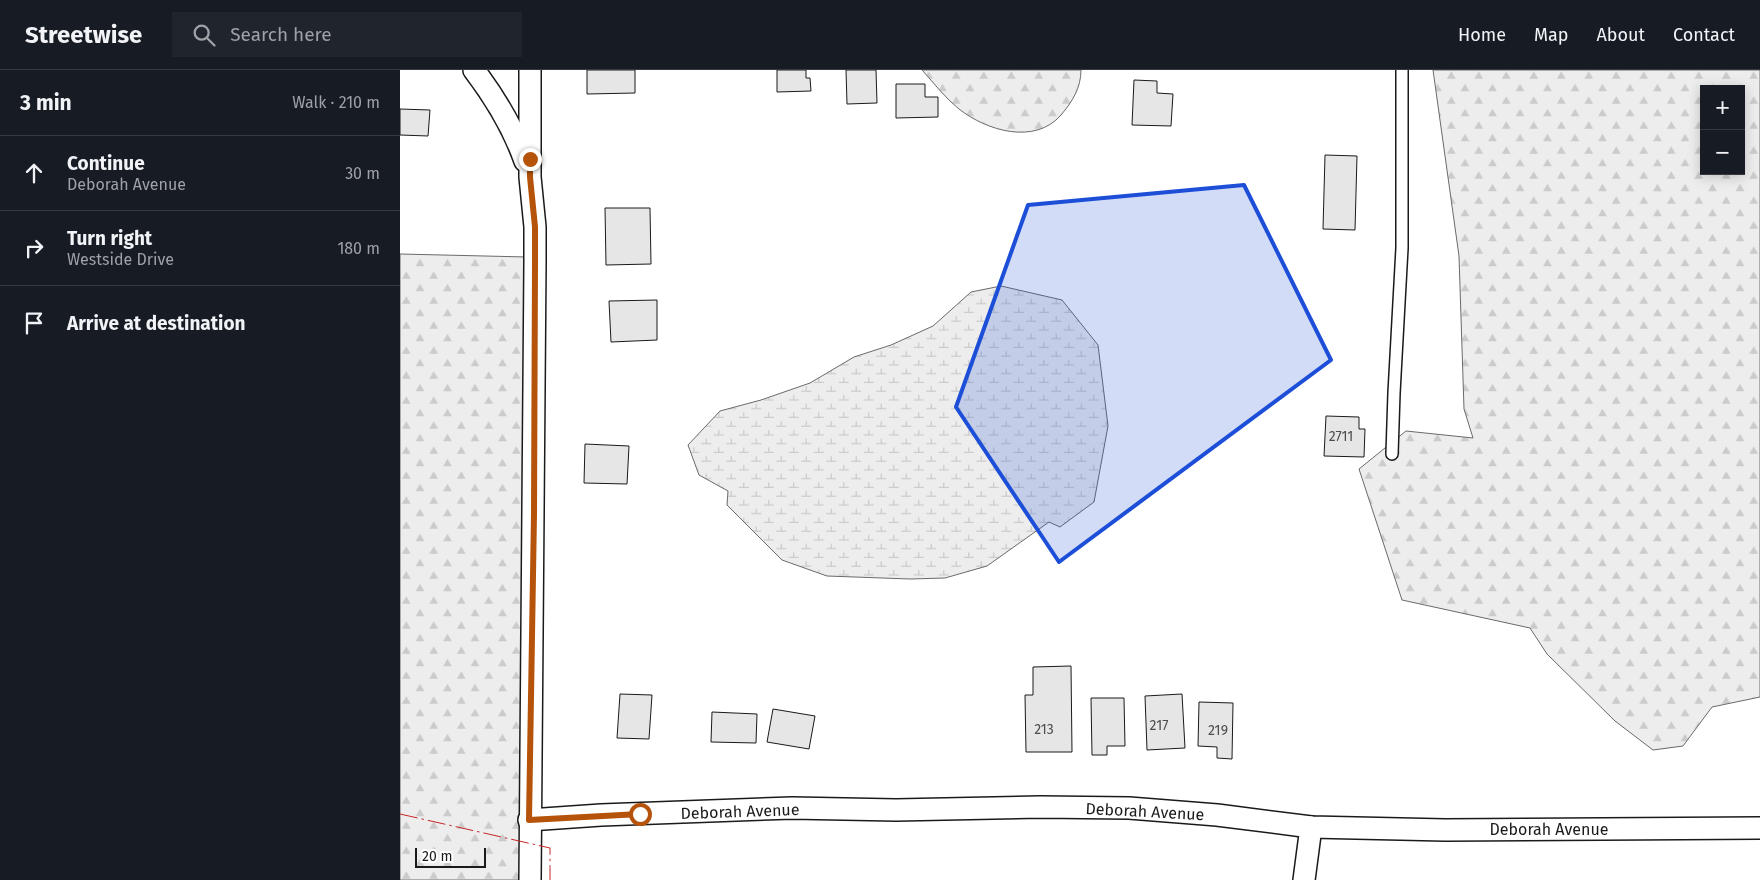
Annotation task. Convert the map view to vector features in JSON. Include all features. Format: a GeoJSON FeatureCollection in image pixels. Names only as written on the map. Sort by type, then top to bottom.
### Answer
{"type":"FeatureCollection","features":[{"type":"Feature","properties":{"kind":"street"},"geometry":{"type":"LineString","coordinates":[[474,70],[505,115],[518,140],[530,177]]}},
{"type":"Feature","properties":{"kind":"street"},"geometry":{"type":"LineString","coordinates":[[530,70],[530,177],[535,227],[530,880]]}},
{"type":"Feature","properties":{"kind":"street","name":"Deborah Avenue"},"geometry":{"type":"LineString","coordinates":[[529,820],[601,815],[792,808],[896,810],[1040,807],[1129,808],[1310,827],[1445,830],[1760,828]]}},
{"type":"Feature","properties":{"kind":"street"},"geometry":{"type":"LineString","coordinates":[[1304,880],[1310,827]]}},
{"type":"Feature","properties":{"kind":"lane"},"geometry":{"type":"LineString","coordinates":[[1392,454],[1402,248],[1402,70]]}},
{"type":"Feature","properties":{"kind":"highlighted area"},"geometry":{"type":"Polygon","coordinates":[[[1244,185],[1331,360],[1059,562],[956,407],[1028,205],[1244,185]]]}},
{"type":"Feature","properties":{"kind":"green space"},"geometry":{"type":"Polygon","coordinates":[[[922,70],[1081,70],[1081,77],[1075,94],[1061,115],[1050,124],[1038,130],[1025,132],[997,128],[970,117],[949,100],[922,70]]]}},
{"type":"Feature","properties":{"kind":"green space"},"geometry":{"type":"Polygon","coordinates":[[[1433,70],[1760,70],[1760,697],[1712,707],[1683,746],[1653,750],[1615,721],[1547,654],[1530,628],[1402,600],[1359,469],[1406,431],[1473,438],[1464,409],[1459,256],[1433,70]]]}},
{"type":"Feature","properties":{"kind":"green space"},"geometry":{"type":"Polygon","coordinates":[[[400,254],[527,257],[535,880],[400,880],[400,254]]]}},
{"type":"Feature","properties":{"kind":"green space"},"geometry":{"type":"Polygon","coordinates":[[[1001,286],[1062,300],[1098,345],[1108,426],[1094,502],[1060,527],[1049,522],[987,566],[945,578],[910,579],[827,576],[782,560],[727,505],[728,491],[699,475],[688,445],[720,411],[761,400],[810,383],[854,357],[891,345],[933,326],[971,292],[1001,286]]]}},
{"type":"Feature","properties":{"kind":"building"},"geometry":{"type":"Polygon","coordinates":[[[587,70],[635,70],[635,93],[587,94],[587,70]]]}},
{"type":"Feature","properties":{"kind":"building"},"geometry":{"type":"Polygon","coordinates":[[[777,70],[806,70],[806,78],[810,78],[811,91],[777,92],[777,70]]]}},
{"type":"Feature","properties":{"kind":"building"},"geometry":{"type":"Polygon","coordinates":[[[846,70],[876,70],[877,103],[847,104],[846,70]]]}},
{"type":"Feature","properties":{"kind":"building"},"geometry":{"type":"Polygon","coordinates":[[[1134,80],[1157,81],[1157,93],[1173,94],[1171,126],[1132,125],[1134,80]]]}},
{"type":"Feature","properties":{"kind":"building"},"geometry":{"type":"Polygon","coordinates":[[[896,84],[925,84],[925,97],[938,97],[938,117],[896,118],[896,84]]]}},
{"type":"Feature","properties":{"kind":"building"},"geometry":{"type":"Polygon","coordinates":[[[400,109],[430,110],[428,136],[400,135],[400,109]]]}},
{"type":"Feature","properties":{"kind":"building"},"geometry":{"type":"Polygon","coordinates":[[[1325,155],[1357,156],[1355,230],[1323,229],[1325,155]]]}},
{"type":"Feature","properties":{"kind":"building"},"geometry":{"type":"Polygon","coordinates":[[[605,208],[650,208],[651,264],[606,265],[605,208]]]}},
{"type":"Feature","properties":{"kind":"building"},"geometry":{"type":"Polygon","coordinates":[[[657,300],[657,340],[611,342],[609,301],[657,300]]]}},
{"type":"Feature","properties":{"kind":"building"},"geometry":{"type":"Polygon","coordinates":[[[1326,416],[1359,417],[1359,429],[1365,429],[1364,457],[1324,456],[1326,416]]]}},
{"type":"Feature","properties":{"kind":"building"},"geometry":{"type":"Polygon","coordinates":[[[585,444],[629,446],[627,484],[584,483],[585,444]]]}},
{"type":"Feature","properties":{"kind":"building"},"geometry":{"type":"Polygon","coordinates":[[[1071,666],[1072,752],[1026,752],[1025,695],[1033,695],[1033,667],[1071,666]]]}},
{"type":"Feature","properties":{"kind":"building"},"geometry":{"type":"Polygon","coordinates":[[[620,694],[652,695],[649,739],[617,738],[620,694]]]}},
{"type":"Feature","properties":{"kind":"building"},"geometry":{"type":"Polygon","coordinates":[[[1182,694],[1185,748],[1147,750],[1145,696],[1182,694]]]}},
{"type":"Feature","properties":{"kind":"building"},"geometry":{"type":"Polygon","coordinates":[[[1091,698],[1124,698],[1125,746],[1107,746],[1107,755],[1092,755],[1091,698]]]}},
{"type":"Feature","properties":{"kind":"building"},"geometry":{"type":"Polygon","coordinates":[[[1199,702],[1233,703],[1232,759],[1217,758],[1217,747],[1198,746],[1199,702]]]}},
{"type":"Feature","properties":{"kind":"building"},"geometry":{"type":"Polygon","coordinates":[[[773,709],[815,716],[809,749],[767,742],[773,709]]]}},
{"type":"Feature","properties":{"kind":"building"},"geometry":{"type":"Polygon","coordinates":[[[712,712],[757,714],[756,743],[711,742],[712,712]]]}},
{"type":"Feature","properties":{"kind":"power"},"geometry":{"type":"LineString","coordinates":[[400,814],[550,848],[550,880]]}},
{"type":"Feature","properties":{"kind":"route"},"geometry":{"type":"LineString","coordinates":[[530,159],[535,227],[535,263],[534,514],[529,820],[640,814]]}}]}
